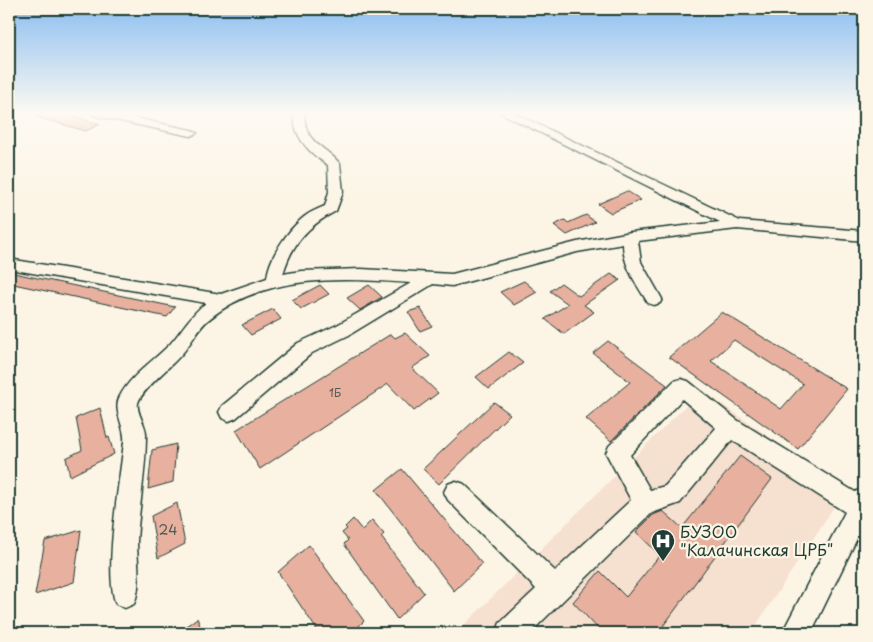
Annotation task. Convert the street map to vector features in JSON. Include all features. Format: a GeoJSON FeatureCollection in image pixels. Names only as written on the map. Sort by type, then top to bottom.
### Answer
{"type":"FeatureCollection","features":[{"type":"Feature","properties":{"kind":"street"},"geometry":{"type":"LineString","coordinates":[[275,281],[274,274],[288,247],[308,221],[331,208],[336,192],[334,164],[315,151],[309,143]]}},
{"type":"Feature","properties":{"kind":"street"},"geometry":{"type":"LineString","coordinates":[[568,143],[737,225]]}},
{"type":"Feature","properties":{"kind":"street"},"geometry":{"type":"LineString","coordinates":[[125,595],[126,541],[136,433],[128,410],[128,401],[133,392],[177,348],[200,317],[222,300],[275,281],[327,274],[395,275],[428,280],[452,280],[567,249],[631,237],[737,225],[864,236]]}},
{"type":"Feature","properties":{"kind":"street"},"geometry":{"type":"LineString","coordinates":[[631,237],[631,256],[654,299]]}},
{"type":"Feature","properties":{"kind":"street"},"geometry":{"type":"LineString","coordinates":[[9,264],[222,300]]}},
{"type":"Feature","properties":{"kind":"street"},"geometry":{"type":"LineString","coordinates":[[229,412],[305,348],[344,330],[428,280]]}},
{"type":"Feature","properties":{"kind":"street"},"geometry":{"type":"LineString","coordinates":[[645,503],[618,453],[681,387],[730,427],[862,503],[804,630]]}},
{"type":"Feature","properties":{"kind":"street"},"geometry":{"type":"LineString","coordinates":[[510,633],[645,503],[672,494],[730,427]]}},
{"type":"Feature","properties":{"kind":"street"},"geometry":{"type":"LineString","coordinates":[[456,492],[555,589]]}},
{"type":"Feature","properties":{"kind":"shaded area","name":"БУЗОО \"Калачинская ЦРБ\""},"geometry":{"type":"Polygon","coordinates":[[[702,390],[845,490],[751,633],[456,633],[702,390]]]}},
{"type":"Feature","properties":{"kind":"building"},"geometry":{"type":"Polygon","coordinates":[[[627,191],[641,200],[611,213],[598,204],[627,191]]]}},
{"type":"Feature","properties":{"kind":"building"},"geometry":{"type":"Polygon","coordinates":[[[586,215],[595,222],[567,235],[554,225],[565,220],[568,223],[586,215]]]}},
{"type":"Feature","properties":{"kind":"building"},"geometry":{"type":"Polygon","coordinates":[[[9,272],[175,307],[167,317],[9,283],[9,272]]]}},
{"type":"Feature","properties":{"kind":"building"},"geometry":{"type":"Polygon","coordinates":[[[611,274],[620,280],[584,305],[594,312],[564,334],[545,319],[568,304],[550,291],[561,283],[579,296],[611,274]]]}},
{"type":"Feature","properties":{"kind":"building"},"geometry":{"type":"Polygon","coordinates":[[[524,281],[537,292],[514,305],[500,292],[524,281]]]}},
{"type":"Feature","properties":{"kind":"building"},"geometry":{"type":"Polygon","coordinates":[[[320,285],[329,294],[301,309],[292,300],[320,285]]]}},
{"type":"Feature","properties":{"kind":"building"},"geometry":{"type":"Polygon","coordinates":[[[369,285],[382,297],[360,310],[347,298],[369,285]]]}},
{"type":"Feature","properties":{"kind":"building"},"geometry":{"type":"Polygon","coordinates":[[[420,308],[432,326],[420,331],[408,312],[420,308]]]}},
{"type":"Feature","properties":{"kind":"building"},"geometry":{"type":"Polygon","coordinates":[[[273,309],[281,319],[251,335],[242,325],[273,309]]]}},
{"type":"Feature","properties":{"kind":"building"},"geometry":{"type":"Polygon","coordinates":[[[722,312],[847,389],[798,449],[669,357],[722,312]],[[734,340],[711,361],[781,409],[803,384],[734,340]]]}},
{"type":"Feature","properties":{"kind":"building"},"geometry":{"type":"Polygon","coordinates":[[[405,333],[430,356],[412,368],[438,393],[414,411],[388,384],[260,469],[236,430],[391,334],[395,338],[405,333]]]}},
{"type":"Feature","properties":{"kind":"building"},"geometry":{"type":"Polygon","coordinates":[[[608,341],[667,385],[611,441],[586,419],[630,382],[593,353],[608,341]]]}},
{"type":"Feature","properties":{"kind":"building"},"geometry":{"type":"Polygon","coordinates":[[[509,352],[523,363],[489,389],[476,377],[509,352]]]}},
{"type":"Feature","properties":{"kind":"building"},"geometry":{"type":"Polygon","coordinates":[[[494,402],[510,414],[439,484],[423,469],[494,402]]]}},
{"type":"Feature","properties":{"kind":"building"},"geometry":{"type":"Polygon","coordinates":[[[100,408],[107,438],[109,437],[114,454],[70,476],[66,458],[82,450],[76,418],[100,408]]]}},
{"type":"Feature","properties":{"kind":"building"},"geometry":{"type":"Polygon","coordinates":[[[176,444],[173,482],[148,489],[152,450],[176,444]]]}},
{"type":"Feature","properties":{"kind":"building"},"geometry":{"type":"Polygon","coordinates":[[[740,456],[772,479],[658,633],[602,633],[573,602],[600,571],[626,597],[660,555],[636,532],[653,515],[663,511],[682,528],[740,456]]]}},
{"type":"Feature","properties":{"kind":"building"},"geometry":{"type":"Polygon","coordinates":[[[402,469],[482,564],[454,591],[376,490],[402,469]]]}},
{"type":"Feature","properties":{"kind":"building"},"geometry":{"type":"Polygon","coordinates":[[[177,503],[185,544],[158,558],[151,516],[177,503]]]}},
{"type":"Feature","properties":{"kind":"building"},"geometry":{"type":"Polygon","coordinates":[[[353,519],[362,530],[372,520],[384,534],[381,537],[424,593],[397,619],[344,544],[348,540],[342,533],[353,519]]]}},
{"type":"Feature","properties":{"kind":"building"},"geometry":{"type":"Polygon","coordinates":[[[81,530],[74,582],[35,595],[45,541],[81,530]]]}},
{"type":"Feature","properties":{"kind":"building"},"geometry":{"type":"Polygon","coordinates":[[[309,545],[364,621],[352,633],[319,633],[278,572],[309,545]]]}},
{"type":"Feature","properties":{"kind":"building"},"geometry":{"type":"Polygon","coordinates":[[[197,618],[203,633],[177,633],[197,618]]]}},
{"type":"Feature","properties":{"kind":"place","name":"БУЗОО \"Калачинская ЦРБ\""},"geometry":{"type":"Point","coordinates":[663,562]}}]}
